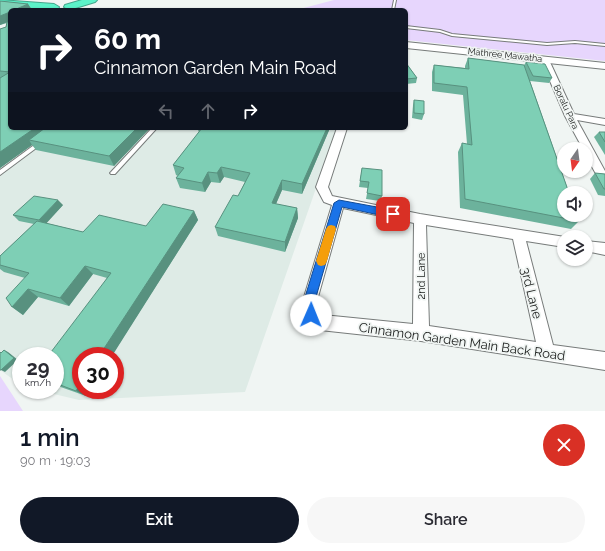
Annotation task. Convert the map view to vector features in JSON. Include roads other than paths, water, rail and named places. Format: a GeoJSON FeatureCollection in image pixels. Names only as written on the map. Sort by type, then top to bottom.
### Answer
{"type":"FeatureCollection","features":[{"type":"Feature","properties":{"kind":"highway"},"geometry":{"type":"LineString","coordinates":[[60,8],[81,0]]}},
{"type":"Feature","properties":{"kind":"highway"},"geometry":{"type":"LineString","coordinates":[[0,3],[60,8],[92,0]]}},
{"type":"Feature","properties":{"kind":"street","name":"Mathree Mawatha"},"geometry":{"type":"LineString","coordinates":[[408,45],[605,66]]}},
{"type":"Feature","properties":{"kind":"street","name":"Boralu Para"},"geometry":{"type":"LineString","coordinates":[[545,60],[570,116],[601,174]]}},
{"type":"Feature","properties":{"kind":"street"},"geometry":{"type":"LineString","coordinates":[[570,116],[605,122]]}},
{"type":"Feature","properties":{"kind":"street"},"geometry":{"type":"LineString","coordinates":[[341,130],[322,187],[328,199],[339,203],[420,219],[557,241]]}},
{"type":"Feature","properties":{"kind":"street","name":"Cinnamon Garden Main Back Road"},"geometry":{"type":"LineString","coordinates":[[339,203],[311,297],[311,315],[320,322],[421,333],[605,361]]}},
{"type":"Feature","properties":{"kind":"street","name":"2nd Lane"},"geometry":{"type":"LineString","coordinates":[[420,219],[421,333]]}},
{"type":"Feature","properties":{"kind":"street","name":"3rd Lane"},"geometry":{"type":"LineString","coordinates":[[518,234],[547,352]]}},
{"type":"Feature","properties":{"kind":"street"},"geometry":{"type":"LineString","coordinates":[[593,247],[605,249]]}},
{"type":"Feature","properties":{"kind":"lane"},"geometry":{"type":"LineString","coordinates":[[408,27],[440,30],[452,34],[547,44],[575,42],[605,45]]}},
{"type":"Feature","properties":{"kind":"lane"},"geometry":{"type":"LineString","coordinates":[[113,173],[154,130]]}},
{"type":"Feature","properties":{"kind":"lane"},"geometry":{"type":"LineString","coordinates":[[0,173],[48,137]]}}]}
